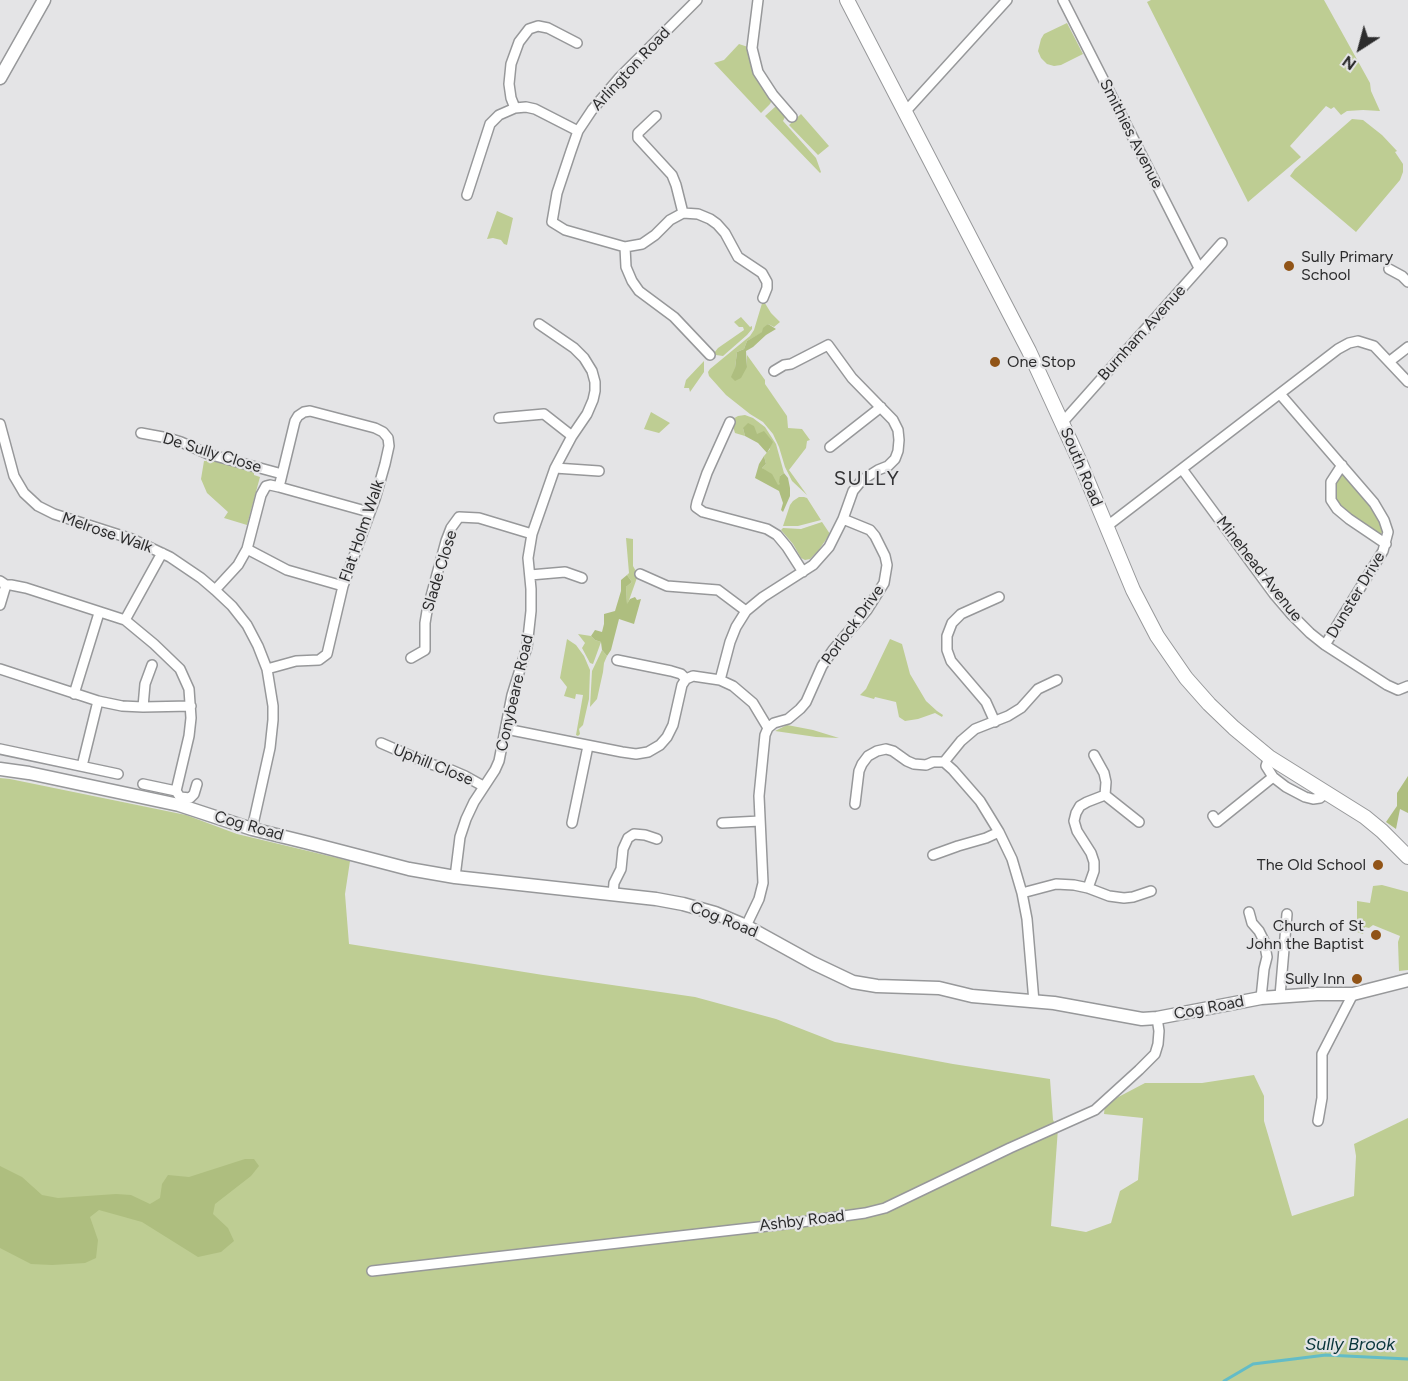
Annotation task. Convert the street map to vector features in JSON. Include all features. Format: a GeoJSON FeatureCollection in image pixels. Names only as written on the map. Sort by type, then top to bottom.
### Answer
{"type":"FeatureCollection","features":[{"type":"Feature","properties":{"kind":"main road","name":"South Road"},"geometry":{"type":"LineString","coordinates":[[847,0],[1029,351],[1140,604],[1157,636],[1186,678],[1234,728],[1269,757],[1365,817],[1408,857]]}},
{"type":"Feature","properties":{"kind":"street"},"geometry":{"type":"LineString","coordinates":[[0,78],[44,0]]}},
{"type":"Feature","properties":{"kind":"street","name":"Arlington Road"},"geometry":{"type":"LineString","coordinates":[[625,248],[565,230],[552,222],[557,193],[578,131],[591,110],[697,0]]}},
{"type":"Feature","properties":{"kind":"street"},"geometry":{"type":"LineString","coordinates":[[758,0],[752,48],[758,72],[773,95],[792,117]]}},
{"type":"Feature","properties":{"kind":"street"},"geometry":{"type":"LineString","coordinates":[[906,111],[1007,0]]}},
{"type":"Feature","properties":{"kind":"street","name":"Smithies Avenue"},"geometry":{"type":"LineString","coordinates":[[1063,0],[1199,268]]}},
{"type":"Feature","properties":{"kind":"street"},"geometry":{"type":"LineString","coordinates":[[515,108],[509,84],[511,64],[519,42],[529,29],[538,26],[545,27],[577,44]]}},
{"type":"Feature","properties":{"kind":"street"},"geometry":{"type":"LineString","coordinates":[[467,195],[490,124],[499,115],[515,108],[526,107],[535,109],[578,131]]}},
{"type":"Feature","properties":{"kind":"street"},"geometry":{"type":"LineString","coordinates":[[656,116],[638,133],[638,138],[672,175],[683,213]]}},
{"type":"Feature","properties":{"kind":"street"},"geometry":{"type":"LineString","coordinates":[[710,355],[674,316],[639,291],[626,267],[625,248],[642,244],[670,220],[683,213],[698,214],[717,224],[725,233],[738,257],[762,273],[767,282],[763,298]]}},
{"type":"Feature","properties":{"kind":"street","name":"Burnham Avenue"},"geometry":{"type":"LineString","coordinates":[[1062,423],[1222,243]]}},
{"type":"Feature","properties":{"kind":"street"},"geometry":{"type":"LineString","coordinates":[[1389,269],[1408,282]]}},
{"type":"Feature","properties":{"kind":"street","name":"Conybeare Road"},"geometry":{"type":"LineString","coordinates":[[455,877],[460,837],[466,819],[499,761],[512,695],[527,646],[531,611],[528,558],[532,534],[555,468],[593,400],[595,382],[584,357],[539,324]]}},
{"type":"Feature","properties":{"kind":"street"},"geometry":{"type":"LineString","coordinates":[[1106,527],[1338,349],[1349,343],[1358,341],[1374,346],[1408,382]]}},
{"type":"Feature","properties":{"kind":"street"},"geometry":{"type":"LineString","coordinates":[[720,680],[730,642],[746,611],[763,597],[813,566],[829,547],[857,484],[868,475],[888,466],[895,459],[898,451],[899,440],[893,420],[852,378],[828,345],[774,371]]}},
{"type":"Feature","properties":{"kind":"street"},"geometry":{"type":"LineString","coordinates":[[1390,361],[1408,347]]}},
{"type":"Feature","properties":{"kind":"street","name":"Dunster Drive"},"geometry":{"type":"LineString","coordinates":[[1280,394],[1374,503],[1388,532],[1383,551],[1325,645]]}},
{"type":"Feature","properties":{"kind":"street"},"geometry":{"type":"LineString","coordinates":[[830,447],[881,407]]}},
{"type":"Feature","properties":{"kind":"street","name":"Flat Holm Walk"},"geometry":{"type":"LineString","coordinates":[[267,669],[296,662],[319,660],[329,651],[343,586],[385,464],[389,446],[386,435],[375,428],[310,411],[301,413],[295,421],[282,474]]}},
{"type":"Feature","properties":{"kind":"street"},"geometry":{"type":"LineString","coordinates":[[499,418],[544,414],[572,436]]}},
{"type":"Feature","properties":{"kind":"street"},"geometry":{"type":"LineString","coordinates":[[730,422],[707,472],[696,507],[703,512],[767,529],[777,535],[803,572]]}},
{"type":"Feature","properties":{"kind":"street","name":"Melrose Walk"},"geometry":{"type":"LineString","coordinates":[[0,424],[14,476],[24,493],[38,506],[54,514],[132,539],[162,553],[186,567],[215,590],[247,625],[267,669],[272,694],[273,726],[252,830]]}},
{"type":"Feature","properties":{"kind":"street","name":"De Sully Close"},"geometry":{"type":"LineString","coordinates":[[141,433],[168,438],[216,456],[282,474]]}},
{"type":"Feature","properties":{"kind":"street","name":"Dunster Drive"},"geometry":{"type":"LineString","coordinates":[[1342,465],[1331,482],[1331,500],[1337,509],[1349,519],[1386,544]]}},
{"type":"Feature","properties":{"kind":"street"},"geometry":{"type":"LineString","coordinates":[[555,468],[599,471]]}},
{"type":"Feature","properties":{"kind":"street","name":"Minehead Avenue"},"geometry":{"type":"LineString","coordinates":[[1182,469],[1274,594],[1304,627],[1325,645],[1387,686],[1398,690],[1408,686]]}},
{"type":"Feature","properties":{"kind":"street"},"geometry":{"type":"LineString","coordinates":[[279,487],[282,474]]}},
{"type":"Feature","properties":{"kind":"street"},"geometry":{"type":"LineString","coordinates":[[215,590],[238,565],[247,549],[262,492],[266,486],[279,487],[369,512]]}},
{"type":"Feature","properties":{"kind":"street","name":"Slade Close"},"geometry":{"type":"LineString","coordinates":[[411,658],[425,650],[425,623],[430,601],[446,542],[451,528],[459,517],[479,518],[532,534]]}},
{"type":"Feature","properties":{"kind":"street","name":"Porlock Drive"},"geometry":{"type":"LineString","coordinates":[[768,728],[788,718],[806,702],[822,666],[867,610],[884,583],[887,565],[875,536],[870,530],[843,519]]}},
{"type":"Feature","properties":{"kind":"street"},"geometry":{"type":"LineString","coordinates":[[247,549],[287,570],[343,586]]}},
{"type":"Feature","properties":{"kind":"street"},"geometry":{"type":"LineString","coordinates":[[125,620],[162,553]]}},
{"type":"Feature","properties":{"kind":"street"},"geometry":{"type":"LineString","coordinates":[[530,575],[565,572],[582,578]]}},
{"type":"Feature","properties":{"kind":"street"},"geometry":{"type":"LineString","coordinates":[[640,574],[667,586],[718,590],[746,611]]}},
{"type":"Feature","properties":{"kind":"street"},"geometry":{"type":"LineString","coordinates":[[0,605],[3,583],[26,588],[125,620],[180,669],[189,689],[191,706],[189,736],[176,791]]}},
{"type":"Feature","properties":{"kind":"street"},"geometry":{"type":"LineString","coordinates":[[995,722],[986,702],[951,661],[947,650],[947,636],[952,623],[961,614],[999,597]]}},
{"type":"Feature","properties":{"kind":"street"},"geometry":{"type":"LineString","coordinates":[[74,694],[99,613]]}},
{"type":"Feature","properties":{"kind":"street"},"geometry":{"type":"LineString","coordinates":[[617,660],[671,671],[681,674],[686,679]]}},
{"type":"Feature","properties":{"kind":"street"},"geometry":{"type":"LineString","coordinates":[[143,707],[145,684],[152,665]]}},
{"type":"Feature","properties":{"kind":"street"},"geometry":{"type":"LineString","coordinates":[[0,669],[74,694],[122,706],[191,706]]}},
{"type":"Feature","properties":{"kind":"street"},"geometry":{"type":"LineString","coordinates":[[506,729],[636,754],[648,752],[668,737],[682,685],[686,679],[693,676],[720,680],[733,686],[753,703],[768,728],[765,735],[759,796],[763,883],[759,899],[746,926]]}},
{"type":"Feature","properties":{"kind":"street"},"geometry":{"type":"LineString","coordinates":[[944,762],[962,739],[975,729],[1008,716],[1021,708],[1038,689],[1057,680]]}},
{"type":"Feature","properties":{"kind":"street"},"geometry":{"type":"LineString","coordinates":[[82,766],[98,701]]}},
{"type":"Feature","properties":{"kind":"street","name":"Uphill Close"},"geometry":{"type":"LineString","coordinates":[[381,743],[427,763],[451,770],[483,786]]}},
{"type":"Feature","properties":{"kind":"street"},"geometry":{"type":"LineString","coordinates":[[572,823],[588,746]]}},
{"type":"Feature","properties":{"kind":"street"},"geometry":{"type":"LineString","coordinates":[[0,749],[118,774]]}},
{"type":"Feature","properties":{"kind":"street"},"geometry":{"type":"LineString","coordinates":[[855,804],[862,764],[868,756],[877,751],[886,749],[893,751],[914,764],[944,762],[953,770],[980,801],[1012,859],[1027,919],[1034,1002]]}},
{"type":"Feature","properties":{"kind":"street"},"geometry":{"type":"LineString","coordinates":[[1094,755],[1104,773],[1105,795]]}},
{"type":"Feature","properties":{"kind":"street"},"geometry":{"type":"LineString","coordinates":[[1269,757],[1266,766],[1273,777],[1286,788],[1313,799],[1320,798],[1326,793]]}},
{"type":"Feature","properties":{"kind":"street","name":"Cog Road"},"geometry":{"type":"LineString","coordinates":[[0,769],[29,773],[196,809],[252,830],[409,869],[455,877],[683,904],[715,913],[746,926],[853,982],[877,986],[939,988],[972,996],[1078,1007],[1142,1019],[1261,998],[1353,994],[1408,980]]}},
{"type":"Feature","properties":{"kind":"street"},"geometry":{"type":"LineString","coordinates":[[1213,816],[1217,822],[1273,777]]}},
{"type":"Feature","properties":{"kind":"street"},"geometry":{"type":"LineString","coordinates":[[142,784],[176,791],[180,797],[190,798],[197,784]]}},
{"type":"Feature","properties":{"kind":"street"},"geometry":{"type":"LineString","coordinates":[[1105,795],[1139,822]]}},
{"type":"Feature","properties":{"kind":"street"},"geometry":{"type":"LineString","coordinates":[[1088,888],[1094,871],[1094,862],[1074,821],[1080,806],[1105,795]]}},
{"type":"Feature","properties":{"kind":"street"},"geometry":{"type":"LineString","coordinates":[[722,823],[760,821]]}},
{"type":"Feature","properties":{"kind":"street"},"geometry":{"type":"LineString","coordinates":[[933,855],[999,832]]}},
{"type":"Feature","properties":{"kind":"street"},"geometry":{"type":"LineString","coordinates":[[613,895],[614,883],[621,869],[623,849],[627,838],[634,834],[657,839]]}},
{"type":"Feature","properties":{"kind":"street"},"geometry":{"type":"LineString","coordinates":[[1022,893],[1056,884],[1088,888],[1109,897],[1133,897],[1151,891]]}},
{"type":"Feature","properties":{"kind":"street"},"geometry":{"type":"LineString","coordinates":[[1249,912],[1252,923],[1264,941],[1267,957],[1261,998]]}},
{"type":"Feature","properties":{"kind":"street"},"geometry":{"type":"LineString","coordinates":[[1280,996],[1287,914]]}},
{"type":"Feature","properties":{"kind":"street"},"geometry":{"type":"LineString","coordinates":[[1318,1121],[1322,1098],[1322,1054],[1353,994]]}},
{"type":"Feature","properties":{"kind":"street","name":"Ashby Road"},"geometry":{"type":"LineString","coordinates":[[372,1271],[803,1222],[865,1214],[885,1208],[1095,1110],[1155,1054],[1159,1031],[1156,1018]]}},
{"type":"Feature","properties":{"kind":"green space"},"geometry":{"type":"Polygon","coordinates":[[[1151,0],[1324,0],[1370,83],[1380,111],[1347,111],[1341,115],[1334,107],[1331,109],[1326,106],[1290,146],[1301,157],[1248,202],[1147,2],[1151,0]]]}},
{"type":"Feature","properties":{"kind":"green space"},"geometry":{"type":"Polygon","coordinates":[[[1067,23],[1083,54],[1061,65],[1047,64],[1038,51],[1041,39],[1044,34],[1067,23]]]}},
{"type":"Feature","properties":{"kind":"green space"},"geometry":{"type":"Polygon","coordinates":[[[739,44],[748,47],[752,70],[772,100],[761,113],[714,63],[724,60],[739,44]]]}},
{"type":"Feature","properties":{"kind":"green space"},"geometry":{"type":"Polygon","coordinates":[[[775,107],[780,107],[786,115],[783,121],[816,158],[820,173],[765,116],[775,107]]]}},
{"type":"Feature","properties":{"kind":"green space"},"geometry":{"type":"Polygon","coordinates":[[[801,114],[829,146],[818,155],[789,125],[801,114]]]}},
{"type":"Feature","properties":{"kind":"green space"},"geometry":{"type":"Polygon","coordinates":[[[1352,119],[1363,120],[1382,135],[1397,151],[1395,152],[1403,164],[1400,180],[1356,232],[1290,176],[1352,119]]]}},
{"type":"Feature","properties":{"kind":"green space"},"geometry":{"type":"Polygon","coordinates":[[[497,211],[513,218],[507,245],[501,240],[487,239],[497,211]]]}},
{"type":"Feature","properties":{"kind":"green space"},"geometry":{"type":"Polygon","coordinates":[[[763,300],[780,322],[774,327],[768,324],[763,332],[747,341],[744,349],[737,352],[735,368],[747,367],[747,355],[787,416],[788,428],[802,429],[810,440],[807,441],[806,448],[789,470],[807,495],[792,481],[773,434],[763,422],[726,395],[708,372],[750,336],[763,300]]]}},
{"type":"Feature","properties":{"kind":"green space"},"geometry":{"type":"Polygon","coordinates":[[[741,317],[750,327],[752,326],[752,329],[723,356],[716,355],[714,353],[718,348],[744,330],[734,322],[741,317]]]}},
{"type":"Feature","properties":{"kind":"green space"},"geometry":{"type":"Polygon","coordinates":[[[768,324],[776,329],[746,351],[747,367],[741,378],[735,381],[731,377],[737,352],[744,349],[747,341],[762,332],[768,324]]]}},
{"type":"Feature","properties":{"kind":"green space"},"geometry":{"type":"Polygon","coordinates":[[[704,361],[704,372],[690,392],[689,388],[684,388],[686,380],[704,361]]]}},
{"type":"Feature","properties":{"kind":"green space"},"geometry":{"type":"Polygon","coordinates":[[[651,412],[670,423],[659,433],[644,429],[651,412]]]}},
{"type":"Feature","properties":{"kind":"green space"},"geometry":{"type":"Polygon","coordinates":[[[745,415],[765,427],[776,444],[784,473],[780,476],[781,484],[778,486],[762,468],[766,464],[764,456],[770,449],[756,434],[743,428],[745,436],[735,433],[731,420],[745,415]]]}},
{"type":"Feature","properties":{"kind":"green space"},"geometry":{"type":"Polygon","coordinates":[[[748,423],[754,426],[757,434],[764,431],[773,442],[767,453],[758,443],[745,436],[743,428],[748,423]]]}},
{"type":"Feature","properties":{"kind":"green space"},"geometry":{"type":"Polygon","coordinates":[[[764,456],[766,464],[762,468],[772,474],[778,485],[780,476],[784,473],[788,478],[790,496],[783,512],[779,491],[755,478],[764,456]]]}},
{"type":"Feature","properties":{"kind":"green space"},"geometry":{"type":"Polygon","coordinates":[[[207,459],[254,472],[254,475],[260,477],[247,525],[224,518],[228,512],[207,493],[201,479],[204,461],[207,459]]]}},
{"type":"Feature","properties":{"kind":"green space"},"geometry":{"type":"Polygon","coordinates":[[[1342,473],[1372,507],[1384,529],[1381,534],[1377,534],[1338,504],[1334,497],[1335,481],[1342,473]]]}},
{"type":"Feature","properties":{"kind":"green space"},"geometry":{"type":"Polygon","coordinates":[[[799,497],[807,498],[821,520],[798,526],[783,526],[790,505],[799,497]]]}},
{"type":"Feature","properties":{"kind":"green space"},"geometry":{"type":"Polygon","coordinates":[[[822,522],[830,534],[818,551],[810,559],[805,560],[801,558],[781,530],[783,528],[801,529],[822,522]]]}},
{"type":"Feature","properties":{"kind":"green space"},"geometry":{"type":"Polygon","coordinates":[[[626,538],[633,539],[633,566],[638,575],[627,606],[626,587],[632,582],[627,575],[629,573],[626,538]]]}},
{"type":"Feature","properties":{"kind":"green space"},"geometry":{"type":"Polygon","coordinates":[[[627,575],[632,582],[626,587],[627,604],[635,597],[637,600],[641,599],[634,624],[619,619],[611,650],[607,656],[602,650],[601,642],[591,636],[595,630],[602,632],[604,614],[615,611],[621,591],[621,580],[627,575]]]}},
{"type":"Feature","properties":{"kind":"green space"},"geometry":{"type":"Polygon","coordinates":[[[578,634],[591,636],[601,642],[593,664],[590,663],[582,648],[585,643],[578,634]]]}},
{"type":"Feature","properties":{"kind":"green space"},"geometry":{"type":"Polygon","coordinates":[[[567,639],[576,645],[590,670],[589,699],[578,736],[576,735],[583,695],[576,694],[575,699],[564,696],[567,687],[560,678],[567,639]]]}},
{"type":"Feature","properties":{"kind":"green space"},"geometry":{"type":"Polygon","coordinates":[[[890,639],[902,644],[910,674],[926,701],[943,715],[942,717],[935,713],[905,721],[899,717],[896,702],[860,695],[866,689],[890,639]]]}},
{"type":"Feature","properties":{"kind":"green space"},"geometry":{"type":"Polygon","coordinates":[[[602,650],[607,656],[597,699],[590,707],[592,671],[602,650]]]}},
{"type":"Feature","properties":{"kind":"green space"},"geometry":{"type":"Polygon","coordinates":[[[787,725],[813,730],[839,738],[775,731],[787,725]]]}},
{"type":"Feature","properties":{"kind":"green space"},"geometry":{"type":"Polygon","coordinates":[[[1408,776],[1408,813],[1400,809],[1396,829],[1386,822],[1397,806],[1397,793],[1408,776]]]}},
{"type":"Feature","properties":{"kind":"green space"},"geometry":{"type":"Polygon","coordinates":[[[0,778],[186,815],[237,834],[350,861],[345,894],[349,944],[695,997],[776,1019],[835,1042],[1050,1079],[1053,1120],[1058,1128],[1051,1226],[1086,1232],[1111,1223],[1120,1191],[1138,1180],[1143,1118],[1104,1114],[1105,1104],[1145,1083],[1202,1083],[1254,1075],[1264,1096],[1264,1121],[1292,1216],[1354,1196],[1356,1156],[1354,1144],[1408,1118],[1408,1381],[0,1381],[0,778]]]}},
{"type":"Feature","properties":{"kind":"green space"},"geometry":{"type":"Polygon","coordinates":[[[1382,885],[1408,892],[1408,970],[1399,971],[1398,942],[1400,936],[1373,925],[1369,928],[1365,927],[1363,934],[1357,932],[1357,901],[1370,903],[1373,886],[1382,885]]]}},
{"type":"Feature","properties":{"kind":"green space"},"geometry":{"type":"Polygon","coordinates":[[[245,1159],[254,1159],[259,1166],[251,1176],[215,1204],[213,1214],[228,1228],[234,1241],[221,1252],[198,1257],[142,1222],[99,1210],[90,1217],[98,1240],[96,1258],[85,1263],[31,1264],[0,1248],[0,1166],[22,1177],[42,1195],[58,1198],[131,1195],[150,1204],[160,1198],[162,1184],[168,1175],[189,1177],[245,1159]]]}},
{"type":"Feature","properties":{"kind":"waterway","name":"Sully Brook"},"geometry":{"type":"LineString","coordinates":[[1224,1381],[1253,1364],[1326,1355],[1408,1359]]}},
{"type":"Feature","properties":{"kind":"place","name":"Sully Primary School"},"geometry":{"type":"Point","coordinates":[1289,266]}},
{"type":"Feature","properties":{"kind":"place","name":"One Stop"},"geometry":{"type":"Point","coordinates":[995,362]}},
{"type":"Feature","properties":{"kind":"place","name":"The Old School"},"geometry":{"type":"Point","coordinates":[1378,865]}},
{"type":"Feature","properties":{"kind":"place","name":"Church of St John the Baptist"},"geometry":{"type":"Point","coordinates":[1376,935]}},
{"type":"Feature","properties":{"kind":"place","name":"Sully Inn"},"geometry":{"type":"Point","coordinates":[1357,979]}},
{"type":"Feature","properties":{"kind":"district","name":"SULLY"},"geometry":{"type":"Point","coordinates":[867,479]}}]}
